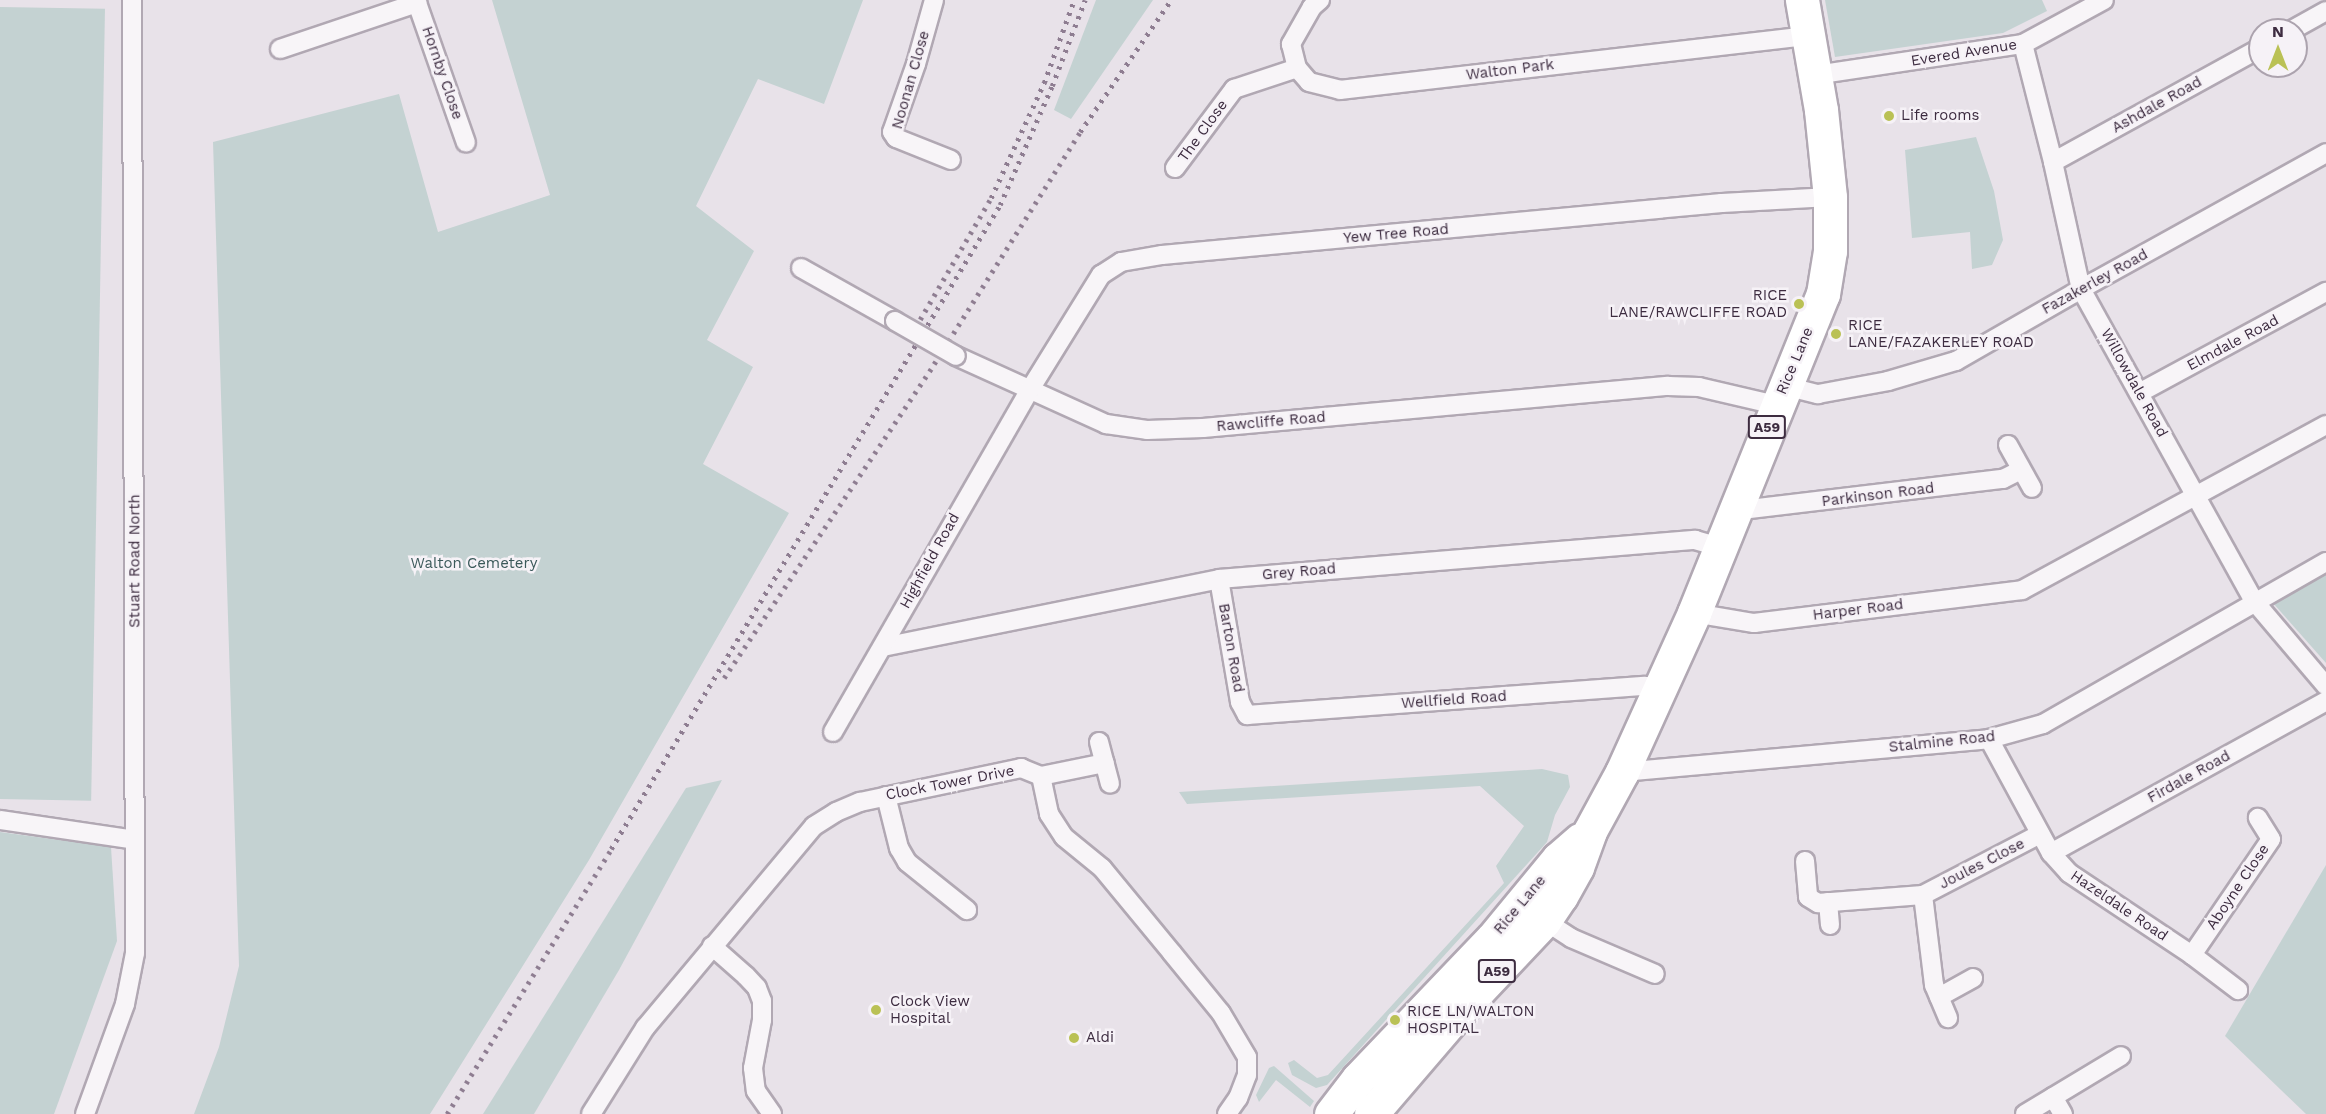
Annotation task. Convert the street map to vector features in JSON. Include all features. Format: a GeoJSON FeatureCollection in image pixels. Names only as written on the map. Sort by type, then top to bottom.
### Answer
{"type":"FeatureCollection","features":[{"type":"Feature","properties":{"kind":"highway","name":"Rice Lane"},"geometry":{"type":"LineString","coordinates":[[1331,1114],[1365,1071],[1533,912],[1577,867],[1590,831],[1622,772],[1694,613],[1822,294],[1827,275],[1832,227],[1830,197],[1815,75],[1802,0]]}},
{"type":"Feature","properties":{"kind":"highway","name":"Rice Lane"},"geometry":{"type":"LineString","coordinates":[[1373,1110],[1460,1010],[1533,912]]}},
{"type":"Feature","properties":{"kind":"street","name":"Stuart Road North"},"geometry":{"type":"LineString","coordinates":[[85,1114],[125,1004],[135,953],[132,0]]}},
{"type":"Feature","properties":{"kind":"street","name":"Noonan Close"},"geometry":{"type":"LineString","coordinates":[[934,0],[916,64],[892,132],[896,138],[951,160]]}},
{"type":"Feature","properties":{"kind":"street"},"geometry":{"type":"LineString","coordinates":[[1297,68],[1291,44],[1312,7],[1320,0]]}},
{"type":"Feature","properties":{"kind":"street","name":"Evered Avenue"},"geometry":{"type":"LineString","coordinates":[[1815,75],[2023,44],[2104,0]]}},
{"type":"Feature","properties":{"kind":"street","name":"Hornby Close"},"geometry":{"type":"LineString","coordinates":[[280,50],[417,2],[466,143]]}},
{"type":"Feature","properties":{"kind":"street"},"geometry":{"type":"LineString","coordinates":[[2308,21],[2326,11]]}},
{"type":"Feature","properties":{"kind":"street","name":"Walton Park"},"geometry":{"type":"LineString","coordinates":[[1297,68],[1309,82],[1340,90],[1808,36]]}},
{"type":"Feature","properties":{"kind":"street","name":"Willowdale Road"},"geometry":{"type":"LineString","coordinates":[[2023,44],[2053,162],[2081,289],[2254,601],[2326,686]]}},
{"type":"Feature","properties":{"kind":"street","name":"Ashdale Road"},"geometry":{"type":"LineString","coordinates":[[2053,162],[2248,55]]}},
{"type":"Feature","properties":{"kind":"street","name":"The Close"},"geometry":{"type":"LineString","coordinates":[[1175,168],[1234,89],[1297,68]]}},
{"type":"Feature","properties":{"kind":"street","name":"Fazakerley Road"},"geometry":{"type":"LineString","coordinates":[[1780,395],[1818,394],[1888,381],[1956,361],[2326,153]]}},
{"type":"Feature","properties":{"kind":"street","name":"Yew Tree Road"},"geometry":{"type":"LineString","coordinates":[[1029,391],[1101,275],[1121,262],[1162,255],[1710,204],[1830,197]]}},
{"type":"Feature","properties":{"kind":"street","name":"Rawcliffe Road"},"geometry":{"type":"LineString","coordinates":[[801,268],[956,356],[1029,391],[1106,424],[1147,430],[1203,428],[1668,386],[1780,395]]}},
{"type":"Feature","properties":{"kind":"street","name":"Elmdale Road"},"geometry":{"type":"LineString","coordinates":[[2139,393],[2326,292]]}},
{"type":"Feature","properties":{"kind":"street","name":"Highfield Road"},"geometry":{"type":"LineString","coordinates":[[833,732],[860,681],[882,647],[1029,391]]}},
{"type":"Feature","properties":{"kind":"street"},"geometry":{"type":"LineString","coordinates":[[2197,497],[2326,425]]}},
{"type":"Feature","properties":{"kind":"street"},"geometry":{"type":"LineString","coordinates":[[2008,445],[2032,488]]}},
{"type":"Feature","properties":{"kind":"street","name":"Parkinson Road"},"geometry":{"type":"LineString","coordinates":[[1733,512],[2003,479],[2021,470]]}},
{"type":"Feature","properties":{"kind":"street","name":"Harper Road"},"geometry":{"type":"LineString","coordinates":[[1694,613],[1754,623],[2022,590],[2197,497]]}},
{"type":"Feature","properties":{"kind":"street","name":"Grey Road"},"geometry":{"type":"LineString","coordinates":[[882,647],[1219,579],[1695,540],[1720,546]]}},
{"type":"Feature","properties":{"kind":"street","name":"Stalmine Road"},"geometry":{"type":"LineString","coordinates":[[1622,772],[1989,739],[2043,724],[2254,601],[2326,562]]}},
{"type":"Feature","properties":{"kind":"street","name":"Barton Road"},"geometry":{"type":"LineString","coordinates":[[1219,579],[1240,702],[1247,715]]}},
{"type":"Feature","properties":{"kind":"street","name":"Wellfield Road"},"geometry":{"type":"LineString","coordinates":[[1247,715],[1645,686],[1660,688]]}},
{"type":"Feature","properties":{"kind":"street","name":"Firdale Road"},"geometry":{"type":"LineString","coordinates":[[2051,853],[2326,701]]}},
{"type":"Feature","properties":{"kind":"street","name":"Hazeldale Road"},"geometry":{"type":"LineString","coordinates":[[1989,739],[2051,853],[2069,873],[2192,955],[2238,990]]}},
{"type":"Feature","properties":{"kind":"street"},"geometry":{"type":"LineString","coordinates":[[1099,742],[1110,784]]}},
{"type":"Feature","properties":{"kind":"street"},"geometry":{"type":"LineString","coordinates":[[1105,763],[1041,776],[1049,814],[1064,837],[1102,868],[1221,1013],[1247,1057],[1247,1075],[1238,1098],[1227,1114]]}},
{"type":"Feature","properties":{"kind":"street","name":"Clock Tower Drive"},"geometry":{"type":"LineString","coordinates":[[591,1114],[645,1028],[814,826],[844,808],[886,796],[1021,768],[1041,776]]}},
{"type":"Feature","properties":{"kind":"street"},"geometry":{"type":"LineString","coordinates":[[886,796],[899,848],[907,862],[967,910]]}},
{"type":"Feature","properties":{"kind":"street","name":"Aboyne Close"},"geometry":{"type":"LineString","coordinates":[[2192,955],[2271,839],[2258,818]]}},
{"type":"Feature","properties":{"kind":"street"},"geometry":{"type":"LineString","coordinates":[[0,820],[135,840]]}},
{"type":"Feature","properties":{"kind":"street","name":"Joules Close"},"geometry":{"type":"LineString","coordinates":[[1828,902],[1923,895],[2040,834]]}},
{"type":"Feature","properties":{"kind":"street"},"geometry":{"type":"LineString","coordinates":[[1804,861],[1808,897],[1818,903],[1828,902],[1830,925]]}},
{"type":"Feature","properties":{"kind":"street","name":"Joules Close"},"geometry":{"type":"LineString","coordinates":[[1923,895],[1934,985],[1947,1018]]}},
{"type":"Feature","properties":{"kind":"street"},"geometry":{"type":"LineString","coordinates":[[1533,912],[1571,938],[1655,974]]}},
{"type":"Feature","properties":{"kind":"street"},"geometry":{"type":"LineString","coordinates":[[712,946],[752,982],[762,1001],[762,1020],[753,1068],[756,1091],[772,1114]]}},
{"type":"Feature","properties":{"kind":"street"},"geometry":{"type":"LineString","coordinates":[[1939,997],[1973,978]]}},
{"type":"Feature","properties":{"kind":"street"},"geometry":{"type":"LineString","coordinates":[[2025,1114],[2121,1056]]}},
{"type":"Feature","properties":{"kind":"street"},"geometry":{"type":"LineString","coordinates":[[2053,1097],[2063,1114]]}},
{"type":"Feature","properties":{"kind":"green space","name":"Walton Cemetery"},"geometry":{"type":"Polygon","coordinates":[[[492,0],[863,0],[824,104],[758,79],[696,206],[754,251],[707,340],[753,367],[703,464],[789,513],[589,860],[430,1114],[194,1114],[219,1047],[239,966],[213,142],[399,94],[438,232],[550,195],[492,0]]]}},
{"type":"Feature","properties":{"kind":"green space"},"geometry":{"type":"Polygon","coordinates":[[[1096,0],[1153,0],[1071,119],[1054,110],[1096,0]]]}},
{"type":"Feature","properties":{"kind":"green space"},"geometry":{"type":"Polygon","coordinates":[[[1825,0],[2042,0],[2047,11],[2003,33],[1835,57],[1825,0]]]}},
{"type":"Feature","properties":{"kind":"green space"},"geometry":{"type":"Polygon","coordinates":[[[0,7],[105,9],[91,801],[0,799],[0,7]]]}},
{"type":"Feature","properties":{"kind":"green space"},"geometry":{"type":"Polygon","coordinates":[[[1976,137],[1994,191],[2003,240],[1992,265],[1972,269],[1970,232],[1912,238],[1905,150],[1976,137]]]}},
{"type":"Feature","properties":{"kind":"green space"},"geometry":{"type":"Polygon","coordinates":[[[2326,574],[2326,663],[2273,603],[2326,574]]]}},
{"type":"Feature","properties":{"kind":"green space"},"geometry":{"type":"Polygon","coordinates":[[[1542,769],[1568,775],[1570,787],[1555,815],[1547,842],[1327,1085],[1316,1088],[1292,1075],[1288,1063],[1294,1060],[1317,1078],[1328,1075],[1504,883],[1496,866],[1524,826],[1480,786],[1187,804],[1179,792],[1542,769]]]}},
{"type":"Feature","properties":{"kind":"green space"},"geometry":{"type":"Polygon","coordinates":[[[722,780],[619,970],[534,1114],[483,1114],[686,788],[722,780]]]}},
{"type":"Feature","properties":{"kind":"green space"},"geometry":{"type":"Polygon","coordinates":[[[0,832],[111,847],[117,941],[54,1114],[0,1114],[0,832]]]}},
{"type":"Feature","properties":{"kind":"green space"},"geometry":{"type":"Polygon","coordinates":[[[2326,865],[2326,1114],[2306,1114],[2225,1036],[2326,865]]]}},
{"type":"Feature","properties":{"kind":"green space"},"geometry":{"type":"Polygon","coordinates":[[[1274,1066],[1314,1101],[1310,1107],[1276,1080],[1259,1102],[1256,1095],[1269,1068],[1274,1066]]]}},
{"type":"Feature","properties":{"kind":"railway"},"geometry":{"type":"LineString","coordinates":[[911,335],[991,198],[1044,83],[1074,0]]}},
{"type":"Feature","properties":{"kind":"railway"},"geometry":{"type":"LineString","coordinates":[[447,1114],[611,849],[1000,205],[1052,86],[1085,0]]}},
{"type":"Feature","properties":{"kind":"railway"},"geometry":{"type":"LineString","coordinates":[[724,678],[934,364],[1080,132],[1171,0]]}},
{"type":"Feature","properties":{"kind":"place","name":"Life rooms"},"geometry":{"type":"Point","coordinates":[1889,116]}},
{"type":"Feature","properties":{"kind":"place","name":"RICE LANE/RAWCLIFFE ROAD"},"geometry":{"type":"Point","coordinates":[1799,304]}},
{"type":"Feature","properties":{"kind":"place","name":"RICE LANE/FAZAKERLEY ROAD"},"geometry":{"type":"Point","coordinates":[1836,334]}},
{"type":"Feature","properties":{"kind":"place","name":"Clock View Hospital"},"geometry":{"type":"Point","coordinates":[876,1010]}},
{"type":"Feature","properties":{"kind":"place","name":"RICE LN/WALTON HOSPITAL"},"geometry":{"type":"Point","coordinates":[1395,1020]}},
{"type":"Feature","properties":{"kind":"place","name":"Aldi"},"geometry":{"type":"Point","coordinates":[1074,1038]}}]}
